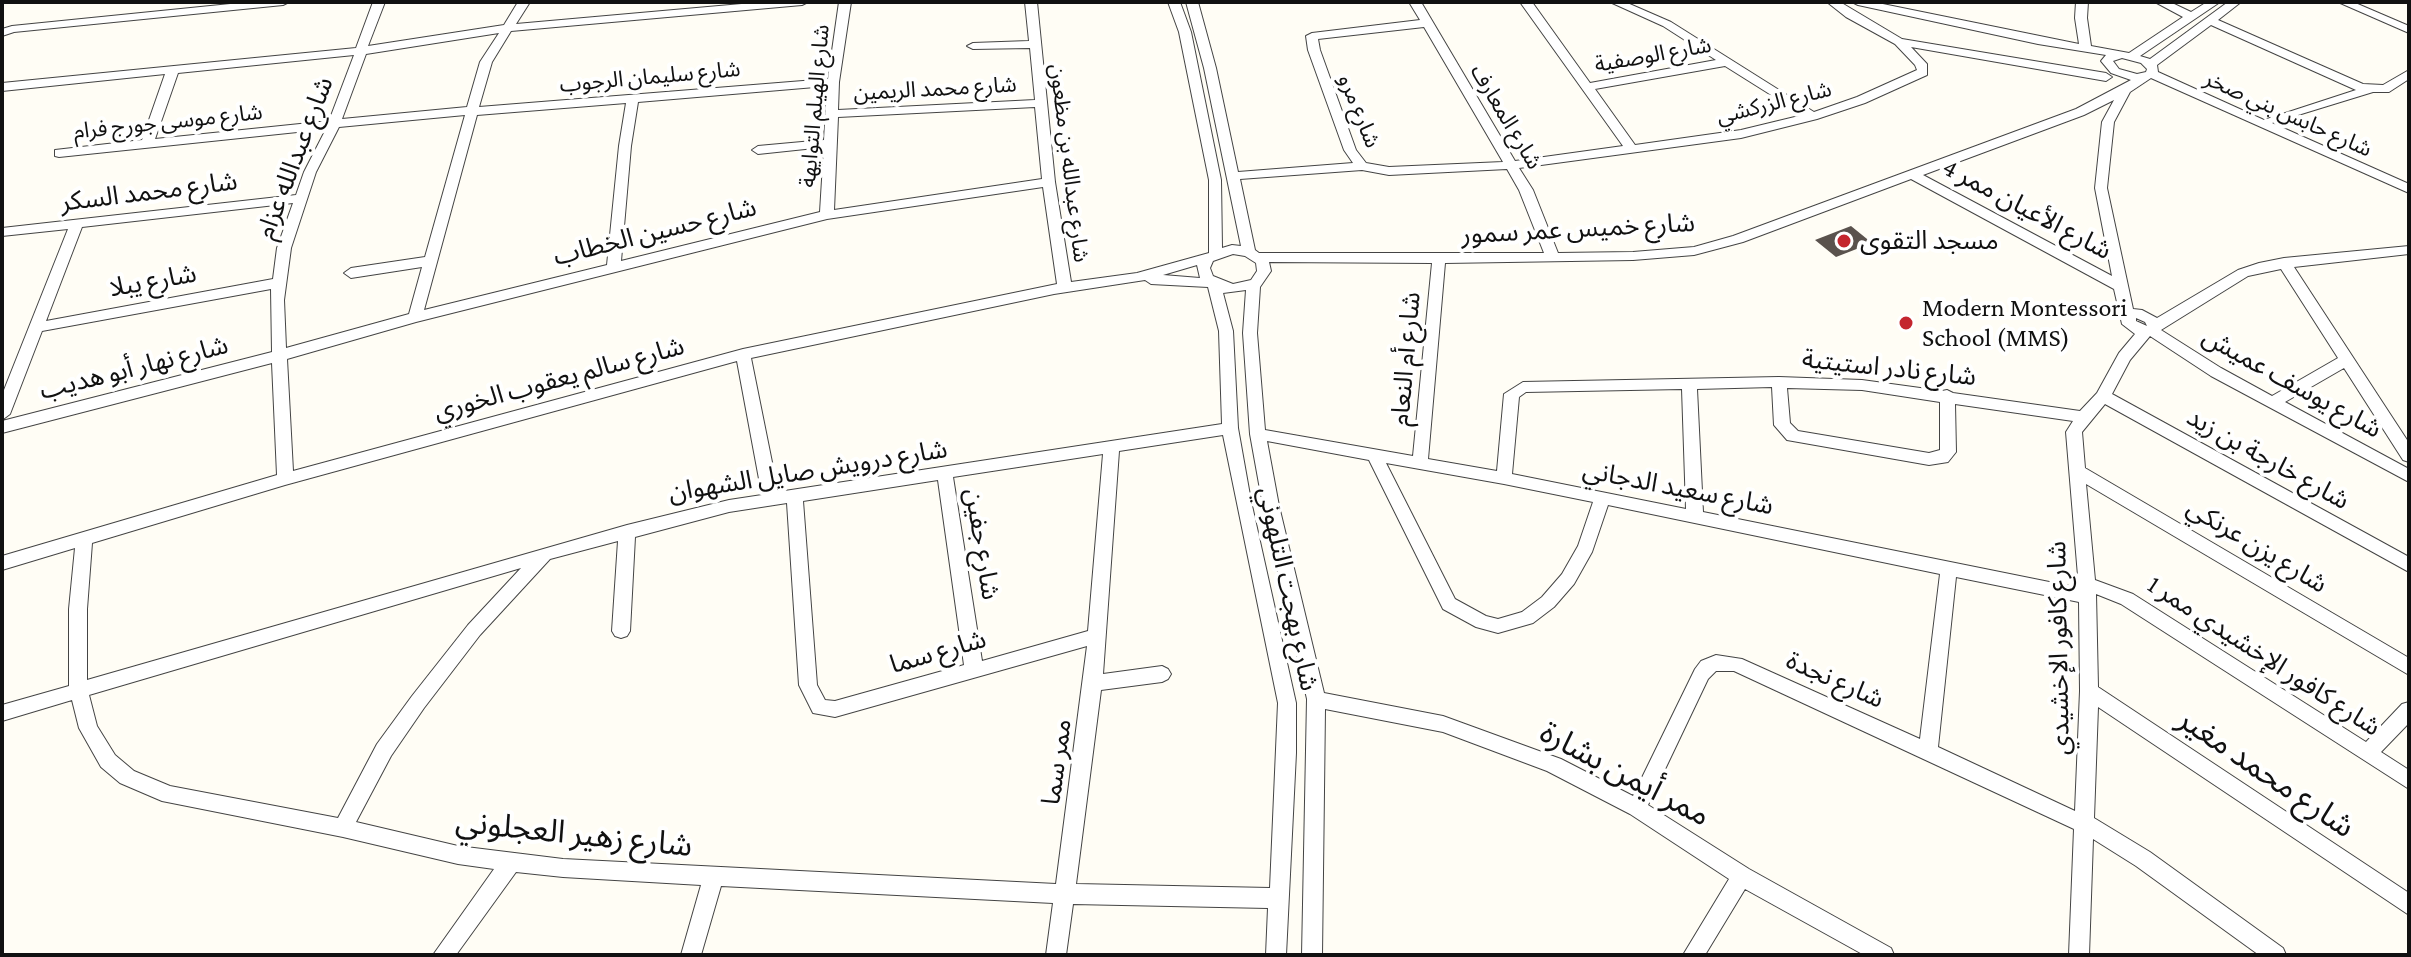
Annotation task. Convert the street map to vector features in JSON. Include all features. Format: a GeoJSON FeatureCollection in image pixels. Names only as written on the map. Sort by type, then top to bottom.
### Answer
{"type":"FeatureCollection","features":[{"type":"Feature","properties":{"kind":"street"},"geometry":{"type":"LineString","coordinates":[[2,33],[12,29],[283,2]]}},
{"type":"Feature","properties":{"kind":"street","name":"شارع عبدالله عزام"},"geometry":{"type":"LineString","coordinates":[[285,479],[278,356],[278,283],[284,248],[310,172],[334,124],[379,2]]}},
{"type":"Feature","properties":{"kind":"street"},"geometry":{"type":"LineString","coordinates":[[415,317],[471,110],[492,48],[524,2]]}},
{"type":"Feature","properties":{"kind":"street"},"geometry":{"type":"LineString","coordinates":[[2,87],[361,51],[508,28],[802,2]]}},
{"type":"Feature","properties":{"kind":"street","name":"شارع الهيلم التوايهة"},"geometry":{"type":"LineString","coordinates":[[827,215],[830,114],[845,2]]}},
{"type":"Feature","properties":{"kind":"street","name":"شارع عبدالله بن مظعون"},"geometry":{"type":"LineString","coordinates":[[1031,2],[1049,182],[1065,288]]}},
{"type":"Feature","properties":{"kind":"street"},"geometry":{"type":"LineString","coordinates":[[1174,2],[1185,32],[1215,180],[1211,255],[1203,274],[1213,284],[1233,289],[1253,285],[1264,271],[1253,254],[1192,2]]}},
{"type":"Feature","properties":{"kind":"street","name":"شارع المعارف"},"geometry":{"type":"LineString","coordinates":[[1415,2],[1512,165],[1553,258]]}},
{"type":"Feature","properties":{"kind":"street"},"geometry":{"type":"LineString","coordinates":[[1526,2],[1632,150]]}},
{"type":"Feature","properties":{"kind":"street"},"geometry":{"type":"LineString","coordinates":[[1616,2],[1658,19],[1813,116]]}},
{"type":"Feature","properties":{"kind":"street","name":"شارع الزركشي"},"geometry":{"type":"LineString","coordinates":[[1512,165],[1741,134],[1861,100],[1921,73],[1921,64],[1899,42],[1833,2]]}},
{"type":"Feature","properties":{"kind":"street"},"geometry":{"type":"LineString","coordinates":[[1858,2],[2038,41],[2127,55],[2149,71]]}},
{"type":"Feature","properties":{"kind":"street"},"geometry":{"type":"LineString","coordinates":[[1932,2],[1937,18]]}},
{"type":"Feature","properties":{"kind":"street"},"geometry":{"type":"LineString","coordinates":[[2082,2],[2086,50]]}},
{"type":"Feature","properties":{"kind":"street"},"geometry":{"type":"LineString","coordinates":[[2161,2],[2192,17]]}},
{"type":"Feature","properties":{"kind":"street","name":"شارع خميس عمر سمور"},"geometry":{"type":"LineString","coordinates":[[2023,131],[2096,94],[2111,56],[2127,55],[2214,2]]}},
{"type":"Feature","properties":{"kind":"street","name":"شارع خميس عمر سمور"},"geometry":{"type":"LineString","coordinates":[[1253,254],[1439,259],[1553,258],[1694,251],[1738,239],[2080,112],[2125,90],[2235,2]]}},
{"type":"Feature","properties":{"kind":"street"},"geometry":{"type":"LineString","coordinates":[[2344,2],[2409,30]]}},
{"type":"Feature","properties":{"kind":"street"},"geometry":{"type":"LineString","coordinates":[[2211,21],[2369,90]]}},
{"type":"Feature","properties":{"kind":"street","name":"شارع مرو"},"geometry":{"type":"LineString","coordinates":[[1427,23],[1312,36],[1314,50],[1350,150],[1362,166],[1389,171],[1512,165]]}},
{"type":"Feature","properties":{"kind":"street"},"geometry":{"type":"LineString","coordinates":[[2038,41],[2128,76],[2149,71]]}},
{"type":"Feature","properties":{"kind":"street"},"geometry":{"type":"LineString","coordinates":[[1899,42],[2108,70]]}},
{"type":"Feature","properties":{"kind":"street","name":"شارع عبدالله بن مظعون"},"geometry":{"type":"LineString","coordinates":[[973,46],[1034,44]]}},
{"type":"Feature","properties":{"kind":"street","name":"شارع الوصفية"},"geometry":{"type":"LineString","coordinates":[[1588,87],[1726,62]]}},
{"type":"Feature","properties":{"kind":"street","name":"شارع حابس بني صخر"},"geometry":{"type":"LineString","coordinates":[[2149,71],[2409,179]]}},
{"type":"Feature","properties":{"kind":"street","name":"شارع حابس بني صخر"},"geometry":{"type":"LineString","coordinates":[[2149,71],[2409,189]]}},
{"type":"Feature","properties":{"kind":"street"},"geometry":{"type":"LineString","coordinates":[[147,144],[172,72]]}},
{"type":"Feature","properties":{"kind":"street"},"geometry":{"type":"LineString","coordinates":[[2270,120],[2369,90],[2385,89],[2406,79]]}},
{"type":"Feature","properties":{"kind":"street","name":"شارع سليمان الرجوب"},"geometry":{"type":"LineString","coordinates":[[471,110],[495,111],[833,82]]}},
{"type":"Feature","properties":{"kind":"street"},"geometry":{"type":"LineString","coordinates":[[2125,90],[2108,122],[2101,188],[2120,286],[2141,323]]}},
{"type":"Feature","properties":{"kind":"street"},"geometry":{"type":"LineString","coordinates":[[614,266],[625,146],[633,99]]}},
{"type":"Feature","properties":{"kind":"street","name":"شارع محمد الريمين"},"geometry":{"type":"LineString","coordinates":[[830,114],[1041,103]]}},
{"type":"Feature","properties":{"kind":"street","name":"شارع موسى جورج فرام"},"geometry":{"type":"LineString","coordinates":[[59,153],[471,110]]}},
{"type":"Feature","properties":{"kind":"street"},"geometry":{"type":"LineString","coordinates":[[2080,112],[2108,122]]}},
{"type":"Feature","properties":{"kind":"street"},"geometry":{"type":"LineString","coordinates":[[758,150],[828,143]]}},
{"type":"Feature","properties":{"kind":"street"},"geometry":{"type":"LineString","coordinates":[[1233,176],[1362,166]]}},
{"type":"Feature","properties":{"kind":"street","name":"شارع الأعيان ممر 4"},"geometry":{"type":"LineString","coordinates":[[1911,174],[2120,286]]}},
{"type":"Feature","properties":{"kind":"street","name":"شارع حسين الخطاب"},"geometry":{"type":"LineString","coordinates":[[278,356],[415,317],[827,215],[1049,182]]}},
{"type":"Feature","properties":{"kind":"street","name":"شارع محمد السكر"},"geometry":{"type":"LineString","coordinates":[[2,232],[302,198]]}},
{"type":"Feature","properties":{"kind":"street"},"geometry":{"type":"LineString","coordinates":[[2,414],[77,224]]}},
{"type":"Feature","properties":{"kind":"street"},"geometry":{"type":"LineString","coordinates":[[1211,255],[1232,249],[1253,254]]}},
{"type":"Feature","properties":{"kind":"street"},"geometry":{"type":"LineString","coordinates":[[2083,417],[2103,396],[2141,323],[2187,305],[2243,273],[2284,262],[2409,250]]}},
{"type":"Feature","properties":{"kind":"street","name":"شارع سالم يعقوب الخوري"},"geometry":{"type":"LineString","coordinates":[[2,563],[285,479],[743,354],[1065,288],[1137,278],[1211,255]]}},
{"type":"Feature","properties":{"kind":"street","name":"شارع أم النعام"},"geometry":{"type":"LineString","coordinates":[[1420,463],[1439,259]]}},
{"type":"Feature","properties":{"kind":"street"},"geometry":{"type":"LineString","coordinates":[[351,273],[430,261]]}},
{"type":"Feature","properties":{"kind":"street"},"geometry":{"type":"LineString","coordinates":[[2284,262],[2409,456]]}},
{"type":"Feature","properties":{"kind":"street","name":"شارع سالم يعقوب الخوري"},"geometry":{"type":"LineString","coordinates":[[1137,278],[1213,284]]}},
{"type":"Feature","properties":{"kind":"street","name":"شارع يبلا"},"geometry":{"type":"LineString","coordinates":[[38,327],[278,283]]}},
{"type":"Feature","properties":{"kind":"street","name":"شارع بهجت التلهوني"},"geometry":{"type":"LineString","coordinates":[[1213,284],[1228,347],[1230,428],[1287,703],[1276,955]]}},
{"type":"Feature","properties":{"kind":"street","name":"شارع بهجت التلهوني"},"geometry":{"type":"LineString","coordinates":[[1253,285],[1250,333],[1258,434],[1271,506],[1316,699],[1312,955]]}},
{"type":"Feature","properties":{"kind":"street"},"geometry":{"type":"LineString","coordinates":[[2141,323],[2187,305]]}},
{"type":"Feature","properties":{"kind":"street","name":"شارع يوسف عميش"},"geometry":{"type":"LineString","coordinates":[[2141,323],[2216,372],[2409,476]]}},
{"type":"Feature","properties":{"kind":"street"},"geometry":{"type":"LineString","coordinates":[[743,354],[771,498]]}},
{"type":"Feature","properties":{"kind":"street","name":"شارع نهار أبو هديب"},"geometry":{"type":"LineString","coordinates":[[2,427],[278,356]]}},
{"type":"Feature","properties":{"kind":"street"},"geometry":{"type":"LineString","coordinates":[[2273,402],[2348,359]]}},
{"type":"Feature","properties":{"kind":"street"},"geometry":{"type":"LineString","coordinates":[[1779,382],[1782,425],[1793,436],[1929,459],[1942,458],[1948,452],[1947,395]]}},
{"type":"Feature","properties":{"kind":"street","name":"شارع نادر استيتية"},"geometry":{"type":"LineString","coordinates":[[1504,478],[1512,394],[1516,389],[1538,386],[1779,382],[1862,385],[2083,417]]}},
{"type":"Feature","properties":{"kind":"street"},"geometry":{"type":"LineString","coordinates":[[1689,385],[1695,518]]}},
{"type":"Feature","properties":{"kind":"street","name":"شارع خارجة بن زيد"},"geometry":{"type":"LineString","coordinates":[[2103,396],[2408,562]]}},
{"type":"Feature","properties":{"kind":"street","name":"شارع كافور الإخشيدي"},"geometry":{"type":"LineString","coordinates":[[2079,955],[2089,691],[2088,590],[2074,432],[2083,417]]}},
{"type":"Feature","properties":{"kind":"street","name":"شارع درويش صايل الشهوان"},"geometry":{"type":"LineString","coordinates":[[343,828],[384,750],[418,702],[501,598],[545,554],[627,531],[771,498],[945,475],[1230,428]]}},
{"type":"Feature","properties":{"kind":"street","name":"شارع سعيد الدجاني"},"geometry":{"type":"LineString","coordinates":[[1258,434],[1504,478],[1949,568],[2088,590]]}},
{"type":"Feature","properties":{"kind":"street"},"geometry":{"type":"LineString","coordinates":[[1097,636],[1111,448]]}},
{"type":"Feature","properties":{"kind":"street"},"geometry":{"type":"LineString","coordinates":[[1374,454],[1449,604],[1482,622],[1498,626],[1527,618],[1548,602],[1568,579],[1586,547],[1602,500]]}},
{"type":"Feature","properties":{"kind":"street","name":"شارع يزن عرنكي"},"geometry":{"type":"LineString","coordinates":[[2079,472],[2409,667]]}},
{"type":"Feature","properties":{"kind":"street","name":"شارع جفين"},"geometry":{"type":"LineString","coordinates":[[945,475],[974,669]]}},
{"type":"Feature","properties":{"kind":"street","name":"شارع سما"},"geometry":{"type":"LineString","coordinates":[[795,495],[808,685],[819,707],[835,709],[1097,636]]}},
{"type":"Feature","properties":{"kind":"street"},"geometry":{"type":"LineString","coordinates":[[621,631],[627,531]]}},
{"type":"Feature","properties":{"kind":"street","name":"شارع زهير العجلوني"},"geometry":{"type":"LineString","coordinates":[[84,539],[78,609],[78,689],[81,706],[97,745],[108,761],[135,782],[193,801],[510,863],[713,878],[1065,894],[1278,898]]}},
{"type":"Feature","properties":{"kind":"street"},"geometry":{"type":"LineString","coordinates":[[2,713],[545,554]]}},
{"type":"Feature","properties":{"kind":"street"},"geometry":{"type":"LineString","coordinates":[[1928,751],[1949,568]]}},
{"type":"Feature","properties":{"kind":"street","name":"شارع كافور الإخشيدي ممر 1"},"geometry":{"type":"LineString","coordinates":[[2088,590],[2127,599],[2409,780]]}},
{"type":"Feature","properties":{"kind":"street","name":"ممر سما"},"geometry":{"type":"LineString","coordinates":[[1056,955],[1097,636]]}},
{"type":"Feature","properties":{"kind":"street","name":"شارع نجدة"},"geometry":{"type":"LineString","coordinates":[[1637,808],[1701,674],[1707,666],[1716,663],[1736,664],[2069,819],[2084,822],[2143,859],[2276,955]]}},
{"type":"Feature","properties":{"kind":"street"},"geometry":{"type":"LineString","coordinates":[[1093,683],[1162,674]]}},
{"type":"Feature","properties":{"kind":"street","name":"شارع محمد مغير"},"geometry":{"type":"LineString","coordinates":[[2089,691],[2409,905]]}},
{"type":"Feature","properties":{"kind":"street","name":"ممر أيمن بشارة"},"geometry":{"type":"LineString","coordinates":[[1316,699],[1415,717],[1480,735],[1554,765],[1637,808],[1742,876],[1884,955]]}},
{"type":"Feature","properties":{"kind":"street"},"geometry":{"type":"LineString","coordinates":[[2368,753],[2409,710]]}},
{"type":"Feature","properties":{"kind":"street"},"geometry":{"type":"LineString","coordinates":[[443,955],[510,863]]}},
{"type":"Feature","properties":{"kind":"street"},"geometry":{"type":"LineString","coordinates":[[1693,955],[1742,876]]}},
{"type":"Feature","properties":{"kind":"street"},"geometry":{"type":"LineString","coordinates":[[691,955],[713,878]]}},
{"type":"Feature","properties":{"kind":"building","name":"مسجد التقوى"},"geometry":{"type":"Polygon","coordinates":[[[1851,226],[1872,243],[1836,257],[1815,240],[1851,226]]]}},
{"type":"Feature","properties":{"kind":"place","name":"مسجد التقوى"},"geometry":{"type":"Point","coordinates":[1844,241]}},
{"type":"Feature","properties":{"kind":"place","name":"Modern Montessori School (MMS)"},"geometry":{"type":"Point","coordinates":[1906,323]}}]}
